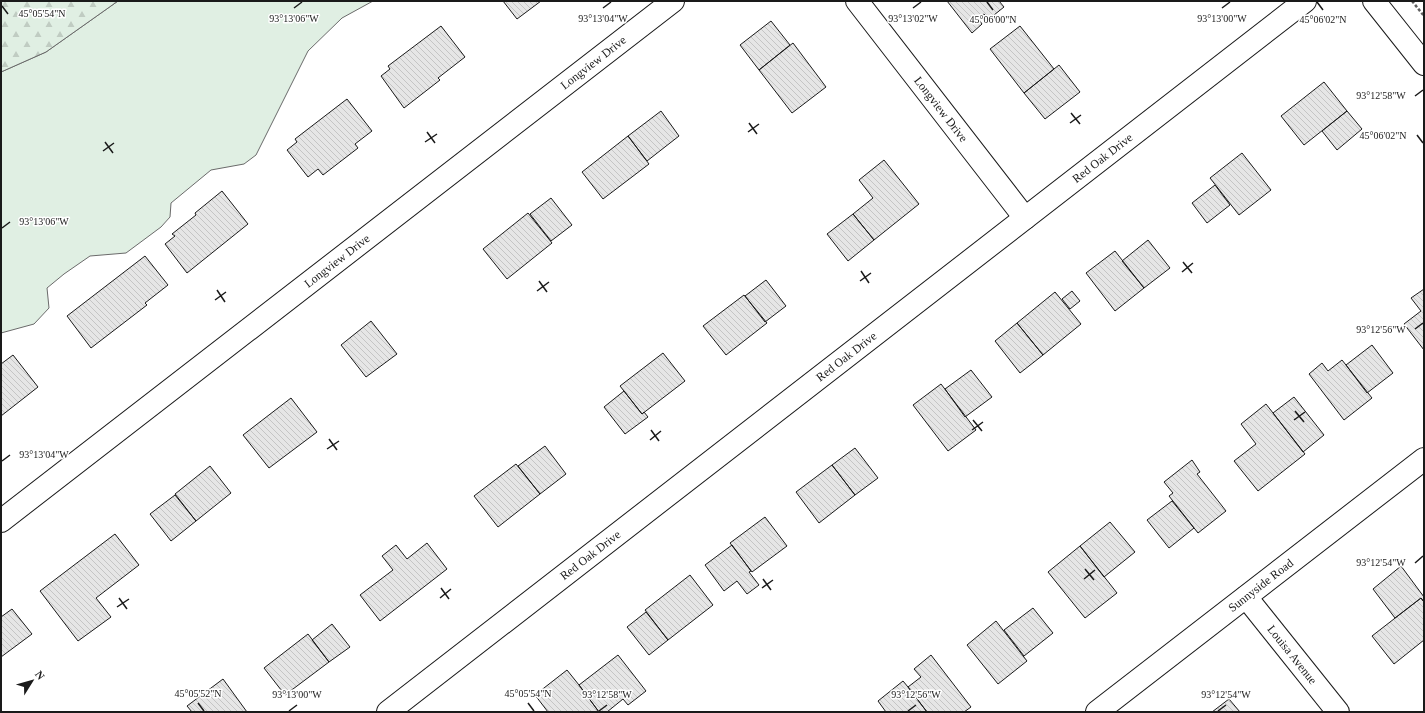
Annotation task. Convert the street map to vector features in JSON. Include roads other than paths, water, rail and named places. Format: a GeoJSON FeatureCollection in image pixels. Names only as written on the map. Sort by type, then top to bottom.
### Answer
{"type":"FeatureCollection","features":[{"type":"Feature","properties":{"kind":"street","name":"Longview Drive"},"geometry":{"type":"LineString","coordinates":[[1,521],[673,1]]}},
{"type":"Feature","properties":{"kind":"street","name":"Longview Drive"},"geometry":{"type":"LineString","coordinates":[[857,1],[1025,218]]}},
{"type":"Feature","properties":{"kind":"street","name":"Red Oak Drive"},"geometry":{"type":"LineString","coordinates":[[388,712],[1304,1]]}},
{"type":"Feature","properties":{"kind":"street"},"geometry":{"type":"LineString","coordinates":[[1374,1],[1424,64]]}},
{"type":"Feature","properties":{"kind":"street","name":"Sunnyside Road"},"geometry":{"type":"LineString","coordinates":[[1097,712],[1424,459]]}},
{"type":"Feature","properties":{"kind":"street","name":"Louisa Avenue"},"geometry":{"type":"LineString","coordinates":[[1246,597],[1338,712]]}}]}
